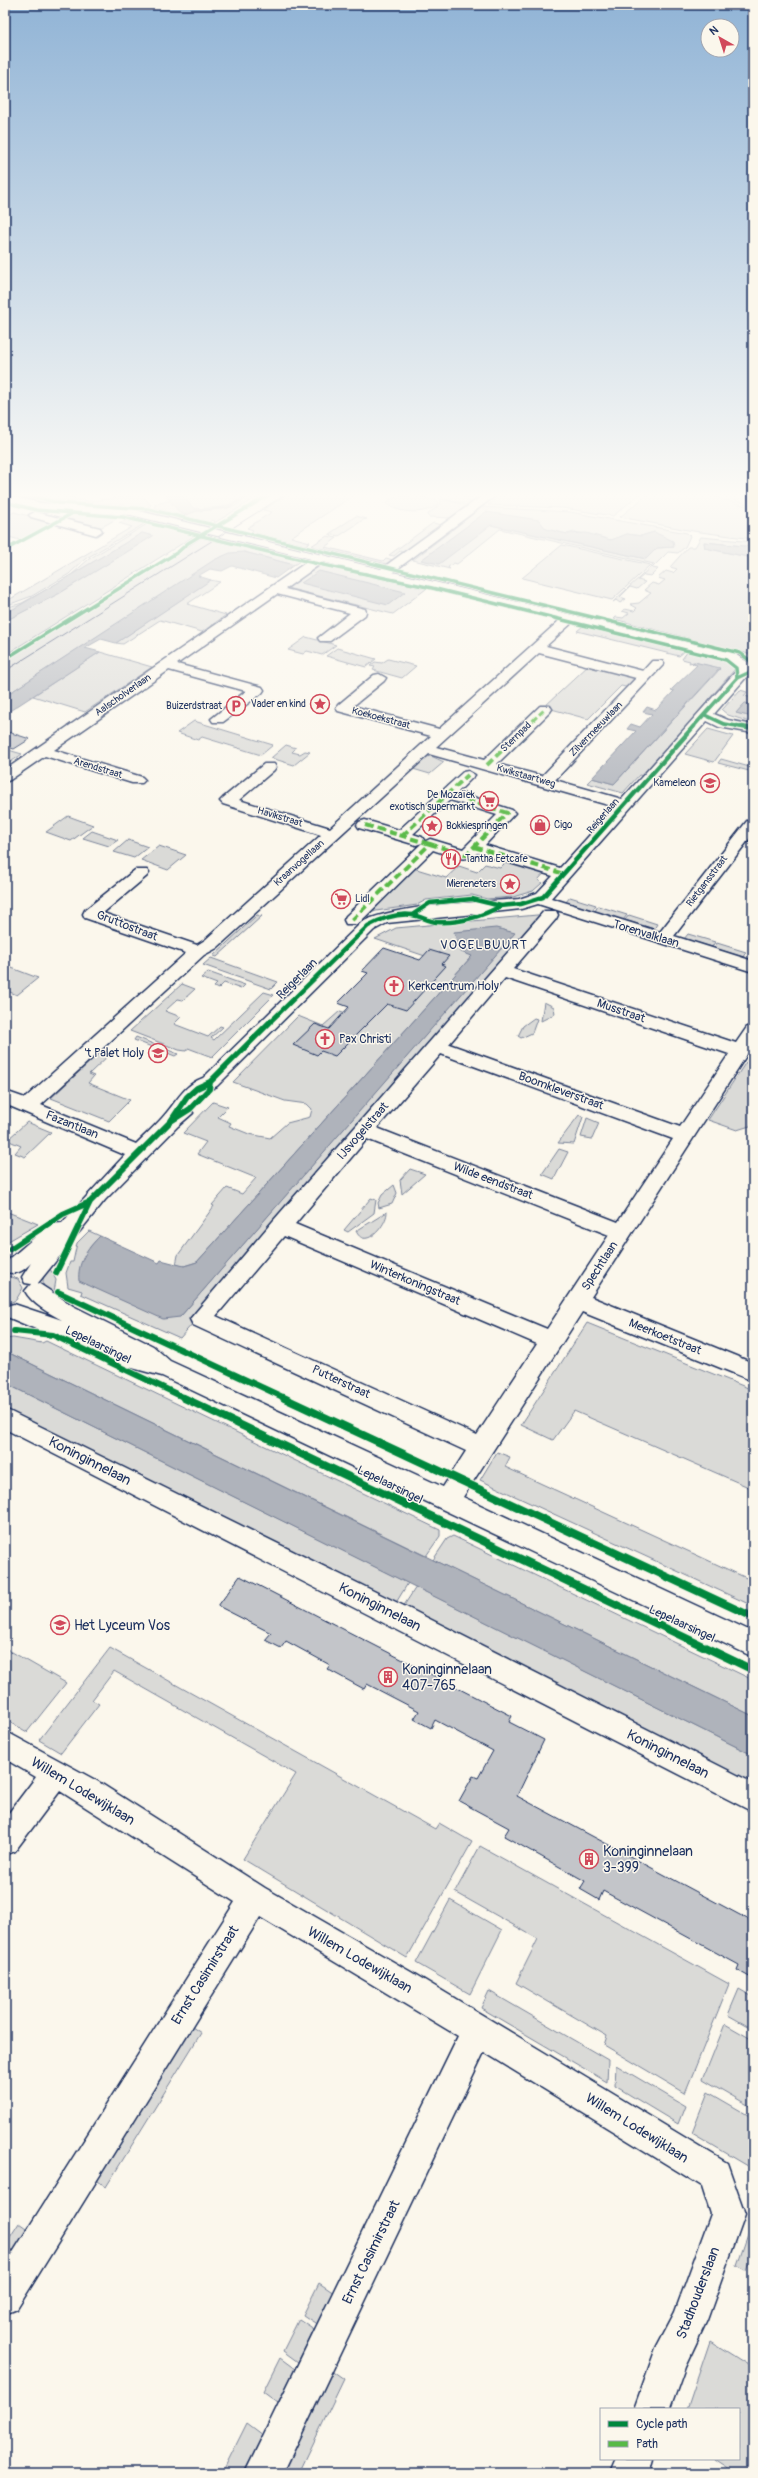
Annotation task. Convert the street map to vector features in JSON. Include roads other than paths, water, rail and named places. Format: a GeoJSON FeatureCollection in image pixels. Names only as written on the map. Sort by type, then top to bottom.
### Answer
{"type":"FeatureCollection","features":[{"type":"Feature","properties":{"kind":"street","name":"Aalscholverlaan"},"geometry":{"type":"LineString","coordinates":[[5,777],[247,609]]}},
{"type":"Feature","properties":{"kind":"street"},"geometry":{"type":"LineString","coordinates":[[325,638],[360,612],[347,609]]}},
{"type":"Feature","properties":{"kind":"street"},"geometry":{"type":"LineString","coordinates":[[530,609],[569,618]]}},
{"type":"Feature","properties":{"kind":"street","name":"Kraanvogellaan"},"geometry":{"type":"LineString","coordinates":[[27,1107],[198,951],[211,944],[331,833],[569,618]]}},
{"type":"Feature","properties":{"kind":"street","name":"Reigerlaan"},"geometry":{"type":"LineString","coordinates":[[10,1314],[26,1306],[45,1259],[90,1202],[171,1121],[190,1109],[209,1089],[210,1082],[368,926],[382,919],[399,916],[521,904],[539,899],[564,874],[746,668],[741,662],[569,618]]}},
{"type":"Feature","properties":{"kind":"street"},"geometry":{"type":"LineString","coordinates":[[536,648],[646,676]]}},
{"type":"Feature","properties":{"kind":"street","name":"Zilvermeeuwlaan"},"geometry":{"type":"LineString","coordinates":[[545,782],[656,664]]}},
{"type":"Feature","properties":{"kind":"street"},"geometry":{"type":"LineString","coordinates":[[167,665],[257,690],[218,719]]}},
{"type":"Feature","properties":{"kind":"street","name":"Koekoekstraat"},"geometry":{"type":"LineString","coordinates":[[379,678],[343,708],[440,734]]}},
{"type":"Feature","properties":{"kind":"street","name":"Sternpad"},"geometry":{"type":"LineString","coordinates":[[486,765],[545,709]]}},
{"type":"Feature","properties":{"kind":"street"},"geometry":{"type":"LineString","coordinates":[[705,715],[724,724],[751,728]]}},
{"type":"Feature","properties":{"kind":"street","name":"Kwikstaartweg"},"geometry":{"type":"LineString","coordinates":[[425,748],[626,804]]}},
{"type":"Feature","properties":{"kind":"street","name":"Arendstraat"},"geometry":{"type":"LineString","coordinates":[[42,751],[137,780]]}},
{"type":"Feature","properties":{"kind":"street","name":"Havikstraat"},"geometry":{"type":"LineString","coordinates":[[269,767],[228,802],[331,833]]}},
{"type":"Feature","properties":{"kind":"street"},"geometry":{"type":"LineString","coordinates":[[402,836],[468,775]]}},
{"type":"Feature","properties":{"kind":"street"},"geometry":{"type":"LineString","coordinates":[[365,825],[466,855],[507,813],[448,794]]}},
{"type":"Feature","properties":{"kind":"street","name":"Rietgansstraat"},"geometry":{"type":"LineString","coordinates":[[663,939],[752,823]]}},
{"type":"Feature","properties":{"kind":"street"},"geometry":{"type":"LineString","coordinates":[[352,920],[430,844]]}},
{"type":"Feature","properties":{"kind":"street"},"geometry":{"type":"LineString","coordinates":[[474,847],[564,874]]}},
{"type":"Feature","properties":{"kind":"street","name":"Gruttostraat"},"geometry":{"type":"LineString","coordinates":[[141,873],[91,914],[198,951]]}},
{"type":"Feature","properties":{"kind":"street","name":"Torenvalklaan"},"geometry":{"type":"LineString","coordinates":[[539,899],[753,967]]}},
{"type":"Feature","properties":{"kind":"street","name":"IJsvogelstraat"},"geometry":{"type":"LineString","coordinates":[[201,1318],[550,915]]}},
{"type":"Feature","properties":{"kind":"street","name":"Musstraat"},"geometry":{"type":"LineString","coordinates":[[502,971],[740,1051]]}},
{"type":"Feature","properties":{"kind":"street","name":"Spechtlaan"},"geometry":{"type":"LineString","coordinates":[[447,1501],[480,1447],[550,1340],[578,1301],[753,1031]]}},
{"type":"Feature","properties":{"kind":"street","name":"Boomkleverstraat"},"geometry":{"type":"LineString","coordinates":[[438,1046],[684,1136]]}},
{"type":"Feature","properties":{"kind":"street","name":"Fazantlaan"},"geometry":{"type":"LineString","coordinates":[[5,1097],[139,1153]]}},
{"type":"Feature","properties":{"kind":"street","name":"Wilde eendstraat"},"geometry":{"type":"LineString","coordinates":[[363,1130],[622,1232]]}},
{"type":"Feature","properties":{"kind":"street","name":"Reigerlaan"},"geometry":{"type":"LineString","coordinates":[[9,1265],[90,1202]]}},
{"type":"Feature","properties":{"kind":"street","name":"Winterkoningstraat"},"geometry":{"type":"LineString","coordinates":[[280,1226],[550,1340]]}},
{"type":"Feature","properties":{"kind":"street","name":"Lepelaarsingel"},"geometry":{"type":"LineString","coordinates":[[9,1265],[23,1268],[52,1306],[141,1348],[168,1369]]}},
{"type":"Feature","properties":{"kind":"street","name":"Meerkoetstraat"},"geometry":{"type":"LineString","coordinates":[[578,1301],[753,1372]]}},
{"type":"Feature","properties":{"kind":"street","name":"Lepelaarsingel"},"geometry":{"type":"LineString","coordinates":[[10,1314],[39,1319],[129,1359],[168,1369],[753,1645]]}},
{"type":"Feature","properties":{"kind":"street","name":"Putterstraat"},"geometry":{"type":"LineString","coordinates":[[201,1318],[480,1447]]}},
{"type":"Feature","properties":{"kind":"street","name":"Koninginnelaan"},"geometry":{"type":"LineString","coordinates":[[5,1418],[408,1621],[753,1798]]}},
{"type":"Feature","properties":{"kind":"street","name":"Willem Lodewijklaan"},"geometry":{"type":"LineString","coordinates":[[5,1744],[56,1774],[255,1898],[478,2030],[715,2176]]}},
{"type":"Feature","properties":{"kind":"street"},"geometry":{"type":"LineString","coordinates":[[5,1841],[56,1774]]}},
{"type":"Feature","properties":{"kind":"street","name":"Ernst Casimirstraat"},"geometry":{"type":"LineString","coordinates":[[5,2297],[255,1898]]}},
{"type":"Feature","properties":{"kind":"street","name":"Ernst Casimirstraat"},"geometry":{"type":"LineString","coordinates":[[264,2473],[478,2030]]}},
{"type":"Feature","properties":{"kind":"street","name":"Stadhouderslaan"},"geometry":{"type":"LineString","coordinates":[[652,2408],[669,2361],[689,2320],[728,2214],[715,2176]]}},
{"type":"Feature","properties":{"kind":"street"},"geometry":{"type":"LineString","coordinates":[[628,2473],[634,2460]]}},
{"type":"Feature","properties":{"kind":"tram line"},"geometry":{"type":"LineString","coordinates":[[5,671],[104,609]]}},
{"type":"Feature","properties":{"kind":"place","name":"Vader en kind"},"geometry":{"type":"Point","coordinates":[320,704]}},
{"type":"Feature","properties":{"kind":"place","name":"Buizerdstraat"},"geometry":{"type":"Point","coordinates":[236,706]}},
{"type":"Feature","properties":{"kind":"place","name":"Kameleon"},"geometry":{"type":"Point","coordinates":[710,783]}},
{"type":"Feature","properties":{"kind":"place","name":"De Mozaïek exotisch supermarkt"},"geometry":{"type":"Point","coordinates":[489,801]}},
{"type":"Feature","properties":{"kind":"place","name":"Cigo"},"geometry":{"type":"Point","coordinates":[540,825]}},
{"type":"Feature","properties":{"kind":"place","name":"Bokkiespringen"},"geometry":{"type":"Point","coordinates":[432,826]}},
{"type":"Feature","properties":{"kind":"place","name":"Tantha Eetcafe"},"geometry":{"type":"Point","coordinates":[451,859]}},
{"type":"Feature","properties":{"kind":"place","name":"Miereneters"},"geometry":{"type":"Point","coordinates":[510,884]}},
{"type":"Feature","properties":{"kind":"place","name":"Lidl"},"geometry":{"type":"Point","coordinates":[341,899]}},
{"type":"Feature","properties":{"kind":"place","name":"Kerkcentrum Holy"},"geometry":{"type":"Point","coordinates":[394,986]}},
{"type":"Feature","properties":{"kind":"place","name":"Pax Christi"},"geometry":{"type":"Point","coordinates":[325,1039]}},
{"type":"Feature","properties":{"kind":"place","name":"'t Palet Holy"},"geometry":{"type":"Point","coordinates":[158,1053]}},
{"type":"Feature","properties":{"kind":"place","name":"Het Lyceum Vos"},"geometry":{"type":"Point","coordinates":[60,1625]}},
{"type":"Feature","properties":{"kind":"place","name":"Koninginnelaan 407-765"},"geometry":{"type":"Point","coordinates":[388,1677]}},
{"type":"Feature","properties":{"kind":"place","name":"Koninginnelaan 3-399"},"geometry":{"type":"Point","coordinates":[589,1859]}},
{"type":"Feature","properties":{"kind":"district","name":"VOGELBUURT"},"geometry":{"type":"Point","coordinates":[484,945]}}]}
